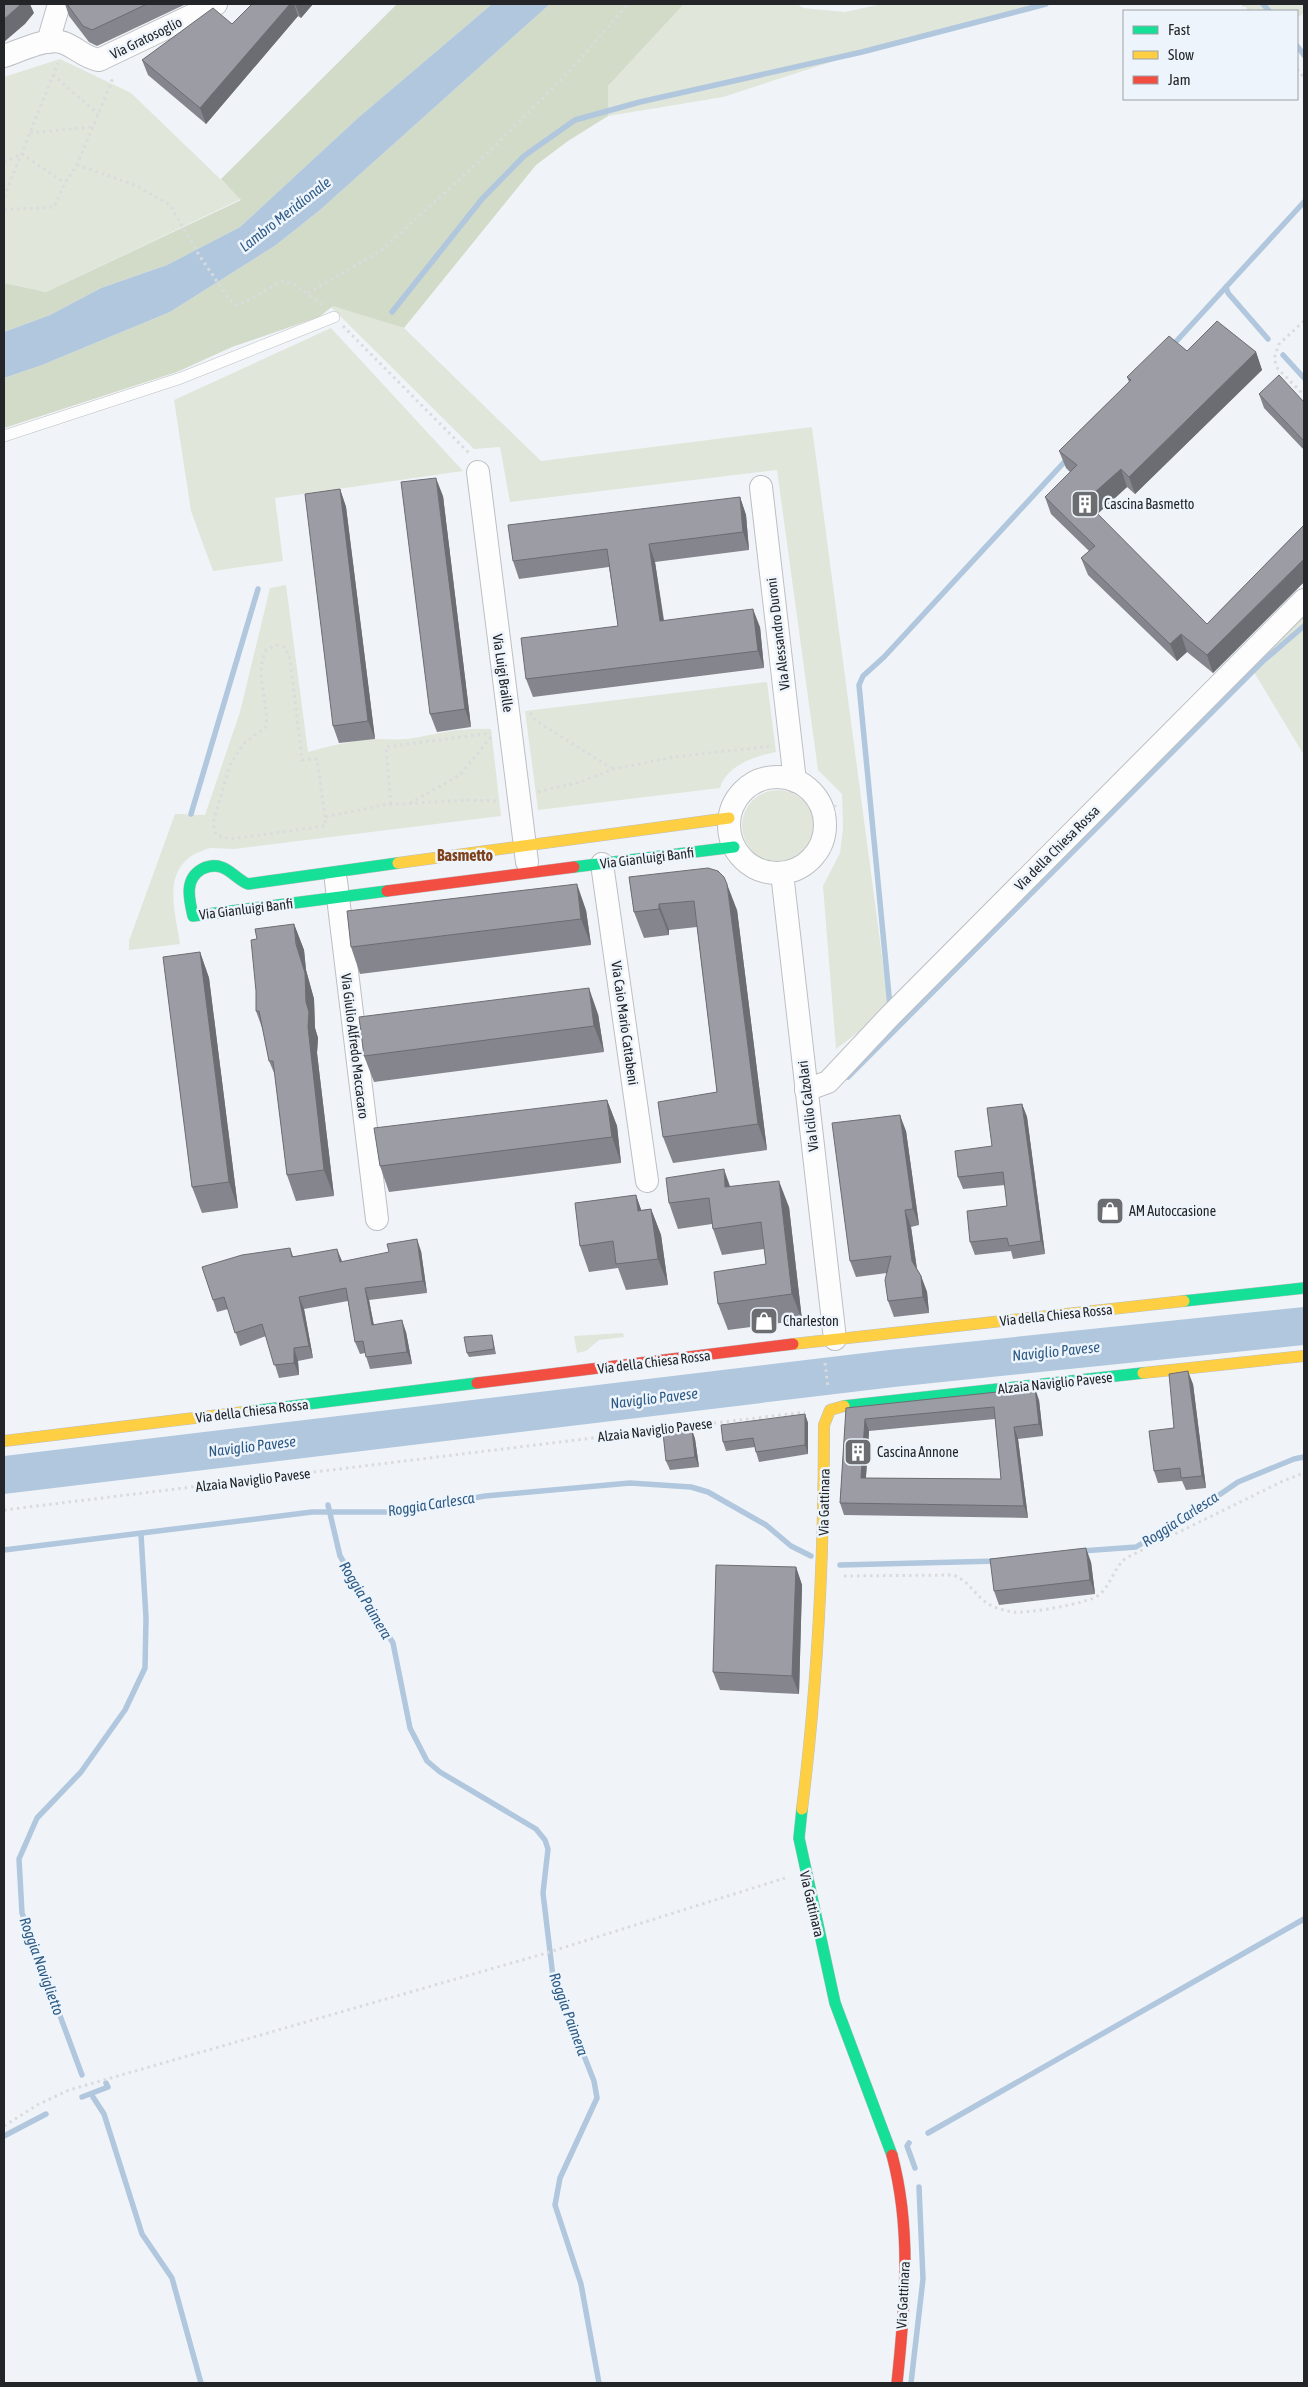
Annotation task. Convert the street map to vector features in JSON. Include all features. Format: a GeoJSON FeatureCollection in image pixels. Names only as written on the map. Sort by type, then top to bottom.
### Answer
{"type":"FeatureCollection","features":[{"type":"Feature","properties":{"kind":"street"},"geometry":{"type":"LineString","coordinates":[[4,56],[48,42],[59,4]]}},
{"type":"Feature","properties":{"kind":"street","name":"Via Gratosoglio"},"geometry":{"type":"LineString","coordinates":[[48,42],[63,42],[86,57],[100,60],[216,4]]}},
{"type":"Feature","properties":{"kind":"street","name":"Via Luigi Braille"},"geometry":{"type":"LineString","coordinates":[[474,463],[528,873]]}},
{"type":"Feature","properties":{"kind":"street","name":"Via Alessandro Duroni"},"geometry":{"type":"LineString","coordinates":[[761,487],[795,781]]}},
{"type":"Feature","properties":{"kind":"street","name":"Via della Chiesa Rossa"},"geometry":{"type":"LineString","coordinates":[[806,1090],[828,1082],[896,1010],[1304,600]]}},
{"type":"Feature","properties":{"kind":"street"},"geometry":{"type":"LineString","coordinates":[[774,777],[795,781],[807,788],[819,801],[825,818],[825,830],[820,848],[809,862],[793,871],[782,873],[764,872],[743,860],[734,847],[729,834],[729,818],[736,799],[754,783],[774,777]]}},
{"type":"Feature","properties":{"kind":"street","name":"Via Gianluigi Banfi"},"geometry":{"type":"LineString","coordinates":[[729,818],[248,884],[238,880],[225,869],[211,866],[194,875],[189,884],[192,916],[734,847]]}},
{"type":"Feature","properties":{"kind":"street","name":"Via Caio Mario Cattabeni"},"geometry":{"type":"LineString","coordinates":[[602,864],[647,1181]]}},
{"type":"Feature","properties":{"kind":"street","name":"Via Giulio Alfredo Maccacaro"},"geometry":{"type":"LineString","coordinates":[[335,872],[377,1219]]}},
{"type":"Feature","properties":{"kind":"street","name":"Via Icilio Calzolari"},"geometry":{"type":"LineString","coordinates":[[782,873],[835,1339]]}},
{"type":"Feature","properties":{"kind":"street","name":"Via della Chiesa Rossa"},"geometry":{"type":"LineString","coordinates":[[4,1441],[835,1339],[1304,1288]]}},
{"type":"Feature","properties":{"kind":"street","name":"Alzaia Naviglio Pavese"},"geometry":{"type":"LineString","coordinates":[[827,1414],[830,1409],[840,1406],[1304,1356]]}},
{"type":"Feature","properties":{"kind":"street","name":"Via Gattinara"},"geometry":{"type":"LineString","coordinates":[[827,1414],[824,1425],[824,1534],[813,1721],[798,1838],[835,2003],[887,2138],[900,2185],[904,2212],[905,2277],[896,2383]]}},
{"type":"Feature","properties":{"kind":"lane"},"geometry":{"type":"LineString","coordinates":[[4,436],[181,378],[334,317]]}},
{"type":"Feature","properties":{"kind":"path"},"geometry":{"type":"LineString","coordinates":[[308,293],[382,250],[488,152],[567,74],[628,4]]}},
{"type":"Feature","properties":{"kind":"path"},"geometry":{"type":"LineString","coordinates":[[4,210],[54,207],[65,182],[77,165],[112,81],[100,60]]}},
{"type":"Feature","properties":{"kind":"path"},"geometry":{"type":"LineString","coordinates":[[4,197],[53,75],[98,114]]}},
{"type":"Feature","properties":{"kind":"path"},"geometry":{"type":"LineString","coordinates":[[30,132],[92,127]]}},
{"type":"Feature","properties":{"kind":"path"},"geometry":{"type":"LineString","coordinates":[[4,162],[22,154]]}},
{"type":"Feature","properties":{"kind":"path"},"geometry":{"type":"LineString","coordinates":[[22,154],[65,182]]}},
{"type":"Feature","properties":{"kind":"path"},"geometry":{"type":"LineString","coordinates":[[77,165],[135,185],[170,205],[199,255],[228,298],[236,305],[282,281],[294,284],[308,293],[334,317],[474,463]]}},
{"type":"Feature","properties":{"kind":"path"},"geometry":{"type":"LineString","coordinates":[[1304,321],[1279,344],[1274,359],[1278,369],[1304,395]]}},
{"type":"Feature","properties":{"kind":"path"},"geometry":{"type":"LineString","coordinates":[[276,644],[284,647],[290,658],[302,760],[317,759],[325,817],[325,826],[235,838],[216,835],[213,822],[236,753],[243,744],[266,726],[267,718],[261,668],[266,650],[276,644]]}},
{"type":"Feature","properties":{"kind":"path"},"geometry":{"type":"LineString","coordinates":[[529,708],[530,714],[536,721],[614,769]]}},
{"type":"Feature","properties":{"kind":"path"},"geometry":{"type":"LineString","coordinates":[[391,804],[386,747],[494,732],[460,775],[409,803]]}},
{"type":"Feature","properties":{"kind":"path"},"geometry":{"type":"LineString","coordinates":[[530,795],[580,782],[614,769],[674,757],[776,745]]}},
{"type":"Feature","properties":{"kind":"path"},"geometry":{"type":"LineString","coordinates":[[325,817],[391,804],[468,800],[504,803]]}},
{"type":"Feature","properties":{"kind":"path"},"geometry":{"type":"LineString","coordinates":[[829,852],[835,805]]}},
{"type":"Feature","properties":{"kind":"path"},"geometry":{"type":"LineString","coordinates":[[235,838],[236,845]]}},
{"type":"Feature","properties":{"kind":"path"},"geometry":{"type":"LineString","coordinates":[[826,1369],[828,1385]]}},
{"type":"Feature","properties":{"kind":"path","name":"Alzaia Naviglio Pavese"},"geometry":{"type":"LineString","coordinates":[[4,1510],[815,1411],[827,1414]]}},
{"type":"Feature","properties":{"kind":"path"},"geometry":{"type":"LineString","coordinates":[[821,1576],[953,1575],[966,1582],[989,1604],[1015,1612],[1030,1612],[1090,1600],[1101,1594],[1115,1569],[1126,1558],[1282,1481],[1304,1473]]}},
{"type":"Feature","properties":{"kind":"path"},"geometry":{"type":"LineString","coordinates":[[4,2126],[37,2106],[69,2090],[543,1954],[805,1872]]}},
{"type":"Feature","properties":{"kind":"shaded area"},"geometry":{"type":"Polygon","coordinates":[[[684,4],[797,4],[803,8],[845,12],[882,4],[1046,4],[862,52],[723,97],[608,116],[608,86],[684,4]]]}},
{"type":"Feature","properties":{"kind":"shaded area"},"geometry":{"type":"Polygon","coordinates":[[[1243,4],[1304,4],[1304,13],[1298,17],[1298,10],[1248,10],[1243,4]]]}},
{"type":"Feature","properties":{"kind":"shaded area"},"geometry":{"type":"Polygon","coordinates":[[[60,59],[131,93],[241,199],[46,292],[4,283],[4,77],[60,59]]]}},
{"type":"Feature","properties":{"kind":"shaded area"},"geometry":{"type":"Polygon","coordinates":[[[333,305],[404,328],[541,461],[812,427],[889,1009],[836,1049],[823,886],[840,853],[843,828],[842,794],[818,770],[777,470],[510,502],[500,447],[474,449],[331,307],[333,305]]]}},
{"type":"Feature","properties":{"kind":"shaded area"},"geometry":{"type":"Polygon","coordinates":[[[331,328],[463,471],[275,498],[283,561],[213,571],[191,511],[174,400],[331,328]]]}},
{"type":"Feature","properties":{"kind":"shaded area"},"geometry":{"type":"Polygon","coordinates":[[[286,585],[308,752],[359,741],[407,739],[459,730],[491,729],[501,816],[234,849],[211,848],[204,850],[193,855],[183,863],[177,873],[174,884],[174,908],[180,944],[129,950],[129,941],[175,814],[205,815],[240,712],[270,588],[286,585]]]}},
{"type":"Feature","properties":{"kind":"shaded area"},"geometry":{"type":"Polygon","coordinates":[[[1304,600],[1304,755],[1246,659],[1304,600]]]}},
{"type":"Feature","properties":{"kind":"shaded area"},"geometry":{"type":"Polygon","coordinates":[[[767,682],[776,752],[751,759],[735,768],[729,773],[720,788],[538,810],[525,711],[767,682]]]}},
{"type":"Feature","properties":{"kind":"shaded area"},"geometry":{"type":"Polygon","coordinates":[[[785,790],[804,800],[812,812],[814,826],[812,840],[804,852],[792,860],[771,862],[752,852],[744,840],[742,819],[752,800],[764,792],[785,790]]]}},
{"type":"Feature","properties":{"kind":"shaded area"},"geometry":{"type":"Polygon","coordinates":[[[623,1333],[624,1337],[599,1340],[586,1351],[577,1353],[574,1336],[623,1333]]]}},
{"type":"Feature","properties":{"kind":"green space"},"geometry":{"type":"Polygon","coordinates":[[[397,4],[492,4],[359,117],[240,227],[167,265],[101,288],[50,315],[4,332],[4,283],[46,292],[241,200],[221,179],[397,4]]]}},
{"type":"Feature","properties":{"kind":"green space"},"geometry":{"type":"Polygon","coordinates":[[[550,4],[684,4],[608,86],[608,116],[568,141],[536,165],[404,328],[333,306],[319,317],[232,347],[177,372],[4,428],[4,378],[42,365],[170,312],[276,245],[320,210],[550,4]]]}},
{"type":"Feature","properties":{"kind":"water","name":"Lambro Meridionale"},"geometry":{"type":"Polygon","coordinates":[[[492,4],[550,4],[320,210],[276,245],[170,312],[42,365],[4,378],[4,332],[50,315],[101,288],[167,265],[240,227],[359,117],[492,4]]]}},
{"type":"Feature","properties":{"kind":"water","name":"Naviglio Pavese"},"geometry":{"type":"Polygon","coordinates":[[[1304,1307],[1304,1345],[894,1387],[4,1494],[4,1456],[889,1350],[1304,1307]]]}},
{"type":"Feature","properties":{"kind":"building"},"geometry":{"type":"Polygon","coordinates":[[[4,4],[21,4],[4,19],[4,4]]]}},
{"type":"Feature","properties":{"kind":"building"},"geometry":{"type":"Polygon","coordinates":[[[67,4],[147,4],[92,30],[83,26],[67,4]]]}},
{"type":"Feature","properties":{"kind":"building"},"geometry":{"type":"Polygon","coordinates":[[[252,4],[290,4],[200,108],[142,60],[213,8],[232,24],[252,4]]]}},
{"type":"Feature","properties":{"kind":"building"},"geometry":{"type":"Polygon","coordinates":[[[1217,321],[1256,352],[1129,477],[1121,469],[1085,501],[1207,624],[1304,525],[1304,559],[1207,655],[1181,634],[1170,644],[1081,558],[1095,546],[1045,497],[1077,465],[1059,451],[1131,380],[1127,377],[1169,336],[1187,351],[1217,321]]]}},
{"type":"Feature","properties":{"kind":"building"},"geometry":{"type":"Polygon","coordinates":[[[1279,375],[1304,402],[1304,441],[1259,394],[1279,375]]]}},
{"type":"Feature","properties":{"kind":"building"},"geometry":{"type":"Polygon","coordinates":[[[436,478],[465,709],[430,714],[401,482],[436,478]]]}},
{"type":"Feature","properties":{"kind":"building"},"geometry":{"type":"Polygon","coordinates":[[[340,489],[368,721],[333,726],[305,494],[340,489]]]}},
{"type":"Feature","properties":{"kind":"building"},"geometry":{"type":"Polygon","coordinates":[[[740,497],[743,532],[649,544],[660,621],[753,609],[758,651],[526,679],[521,638],[618,626],[607,549],[513,561],[508,525],[740,497]]]}},
{"type":"Feature","properties":{"kind":"building"},"geometry":{"type":"Polygon","coordinates":[[[708,868],[718,871],[724,877],[727,884],[758,1124],[663,1137],[658,1102],[717,1092],[694,901],[659,904],[659,909],[634,912],[629,877],[708,868]]]}},
{"type":"Feature","properties":{"kind":"building"},"geometry":{"type":"Polygon","coordinates":[[[577,884],[581,919],[351,947],[347,911],[577,884]]]}},
{"type":"Feature","properties":{"kind":"building"},"geometry":{"type":"Polygon","coordinates":[[[294,924],[296,944],[305,973],[306,1002],[309,1012],[308,1027],[324,1170],[287,1175],[273,1061],[269,1061],[259,1011],[256,1011],[251,940],[257,939],[255,929],[294,924]]]}},
{"type":"Feature","properties":{"kind":"building"},"geometry":{"type":"Polygon","coordinates":[[[200,952],[229,1182],[192,1187],[163,957],[200,952]]]}},
{"type":"Feature","properties":{"kind":"building"},"geometry":{"type":"Polygon","coordinates":[[[589,988],[594,1026],[364,1056],[359,1017],[589,988]]]}},
{"type":"Feature","properties":{"kind":"building"},"geometry":{"type":"Polygon","coordinates":[[[607,1100],[612,1137],[380,1166],[374,1128],[607,1100]]]}},
{"type":"Feature","properties":{"kind":"building"},"geometry":{"type":"Polygon","coordinates":[[[1022,1104],[1041,1241],[1009,1246],[1007,1238],[970,1242],[967,1211],[1007,1206],[1003,1172],[958,1177],[955,1151],[992,1146],[987,1108],[1022,1104]]]}},
{"type":"Feature","properties":{"kind":"building"},"geometry":{"type":"Polygon","coordinates":[[[900,1115],[913,1209],[905,1210],[912,1261],[921,1276],[923,1297],[888,1301],[885,1280],[891,1256],[850,1261],[832,1123],[900,1115]]]}},
{"type":"Feature","properties":{"kind":"building"},"geometry":{"type":"Polygon","coordinates":[[[724,1169],[725,1187],[779,1181],[792,1294],[718,1304],[714,1272],[766,1264],[761,1222],[713,1229],[709,1198],[669,1203],[666,1178],[724,1169]]]}},
{"type":"Feature","properties":{"kind":"building"},"geometry":{"type":"Polygon","coordinates":[[[636,1195],[638,1211],[651,1209],[658,1259],[616,1264],[613,1241],[580,1246],[575,1203],[636,1195]]]}},
{"type":"Feature","properties":{"kind":"building"},"geometry":{"type":"Polygon","coordinates":[[[417,1239],[423,1281],[365,1288],[372,1325],[402,1320],[407,1352],[366,1357],[363,1341],[355,1342],[346,1288],[299,1297],[309,1346],[294,1348],[294,1363],[274,1365],[262,1324],[235,1333],[224,1297],[213,1300],[202,1267],[242,1255],[290,1248],[292,1257],[337,1249],[340,1262],[389,1252],[387,1244],[417,1239]]]}},
{"type":"Feature","properties":{"kind":"building"},"geometry":{"type":"Polygon","coordinates":[[[492,1335],[494,1349],[467,1353],[464,1337],[492,1335]]]}},
{"type":"Feature","properties":{"kind":"building"},"geometry":{"type":"Polygon","coordinates":[[[1188,1371],[1202,1476],[1181,1478],[1180,1468],[1154,1471],[1149,1431],[1174,1428],[1169,1374],[1188,1371]]]}},
{"type":"Feature","properties":{"kind":"building"},"geometry":{"type":"Polygon","coordinates":[[[1035,1388],[1039,1424],[1014,1427],[1024,1506],[840,1503],[846,1408],[1035,1388]],[[994,1407],[865,1419],[861,1478],[1001,1479],[994,1407]]]}},
{"type":"Feature","properties":{"kind":"building"},"geometry":{"type":"Polygon","coordinates":[[[805,1414],[805,1445],[756,1452],[753,1438],[723,1442],[721,1425],[805,1414]]]}},
{"type":"Feature","properties":{"kind":"building"},"geometry":{"type":"Polygon","coordinates":[[[692,1430],[695,1457],[666,1461],[663,1433],[692,1430]]]}},
{"type":"Feature","properties":{"kind":"building"},"geometry":{"type":"Polygon","coordinates":[[[1086,1548],[1090,1580],[994,1591],[990,1559],[1086,1548]]]}},
{"type":"Feature","properties":{"kind":"building"},"geometry":{"type":"Polygon","coordinates":[[[716,1565],[796,1567],[792,1676],[713,1672],[716,1565]]]}},
{"type":"Feature","properties":{"kind":"waterway"},"geometry":{"type":"LineString","coordinates":[[392,312],[482,199],[524,156],[575,120],[640,102],[862,52],[1046,4]]}},
{"type":"Feature","properties":{"kind":"waterway"},"geometry":{"type":"LineString","coordinates":[[1263,4],[1268,10]]}},
{"type":"Feature","properties":{"kind":"waterway"},"geometry":{"type":"LineString","coordinates":[[1298,47],[1304,55]]}},
{"type":"Feature","properties":{"kind":"waterway"},"geometry":{"type":"LineString","coordinates":[[1268,339],[1228,293],[1226,287],[1304,202]]}},
{"type":"Feature","properties":{"kind":"waterway"},"geometry":{"type":"LineString","coordinates":[[1172,346],[1226,287]]}},
{"type":"Feature","properties":{"kind":"waterway"},"geometry":{"type":"LineString","coordinates":[[1283,355],[1304,378]]}},
{"type":"Feature","properties":{"kind":"waterway"},"geometry":{"type":"LineString","coordinates":[[890,1006],[859,685],[863,676],[884,657],[1069,457]]}},
{"type":"Feature","properties":{"kind":"waterway"},"geometry":{"type":"LineString","coordinates":[[191,814],[258,589]]}},
{"type":"Feature","properties":{"kind":"waterway"},"geometry":{"type":"LineString","coordinates":[[848,1077],[1263,661],[1304,626]]}},
{"type":"Feature","properties":{"kind":"waterway","name":"Roggia Carlesca"},"geometry":{"type":"LineString","coordinates":[[1082,1551],[1136,1547],[1190,1515],[1238,1482],[1294,1459],[1304,1457]]}},
{"type":"Feature","properties":{"kind":"waterway","name":"Roggia Carlesca"},"geometry":{"type":"LineString","coordinates":[[4,1550],[312,1512],[393,1512],[485,1496],[630,1483],[691,1487],[708,1492],[766,1525],[791,1546],[811,1556]]}},
{"type":"Feature","properties":{"kind":"waterway","name":"Roggia Paimera"},"geometry":{"type":"LineString","coordinates":[[328,1505],[340,1556],[393,1643],[410,1728],[427,1761],[440,1772],[536,1829],[545,1840],[548,1849],[543,1893],[553,1977],[594,2081],[597,2098],[560,2178],[555,2205],[581,2284],[599,2383]]}},
{"type":"Feature","properties":{"kind":"waterway","name":"Roggia Naviglietto"},"geometry":{"type":"LineString","coordinates":[[82,2075],[22,1913],[19,1859],[37,1818],[81,1772],[125,1710],[145,1668],[146,1618],[141,1534]]}},
{"type":"Feature","properties":{"kind":"waterway","name":"Roggia Carlesca"},"geometry":{"type":"LineString","coordinates":[[840,1565],[998,1561]]}},
{"type":"Feature","properties":{"kind":"waterway"},"geometry":{"type":"LineString","coordinates":[[928,2133],[1304,1919]]}},
{"type":"Feature","properties":{"kind":"waterway"},"geometry":{"type":"LineString","coordinates":[[82,2097],[108,2087],[106,2083]]}},
{"type":"Feature","properties":{"kind":"waterway","name":"Roggia Naviglietto"},"geometry":{"type":"LineString","coordinates":[[93,2097],[104,2114],[142,2234],[172,2278],[201,2383]]}},
{"type":"Feature","properties":{"kind":"waterway"},"geometry":{"type":"LineString","coordinates":[[4,2136],[46,2114]]}},
{"type":"Feature","properties":{"kind":"waterway"},"geometry":{"type":"LineString","coordinates":[[909,2143],[907,2146],[915,2168]]}},
{"type":"Feature","properties":{"kind":"waterway"},"geometry":{"type":"LineString","coordinates":[[911,2383],[923,2279],[919,2187]]}},
{"type":"Feature","properties":{"kind":"traffic: fast"},"geometry":{"type":"LineString","coordinates":[[574,867],[734,847]]}},
{"type":"Feature","properties":{"kind":"traffic: fast"},"geometry":{"type":"LineString","coordinates":[[387,891],[193,916],[189,890],[192,878],[196,873],[212,866],[225,868],[248,884],[398,863]]}},
{"type":"Feature","properties":{"kind":"traffic: fast"},"geometry":{"type":"LineString","coordinates":[[1184,1301],[1304,1288]]}},
{"type":"Feature","properties":{"kind":"traffic: fast"},"geometry":{"type":"LineString","coordinates":[[844,1406],[1143,1373]]}},
{"type":"Feature","properties":{"kind":"traffic: fast"},"geometry":{"type":"LineString","coordinates":[[252,1411],[477,1383]]}},
{"type":"Feature","properties":{"kind":"traffic: fast"},"geometry":{"type":"LineString","coordinates":[[802,1809],[799,1838],[835,2003],[892,2155]]}},
{"type":"Feature","properties":{"kind":"traffic: slow"},"geometry":{"type":"LineString","coordinates":[[398,863],[729,818]]}},
{"type":"Feature","properties":{"kind":"traffic: slow"},"geometry":{"type":"LineString","coordinates":[[793,1344],[1184,1301]]}},
{"type":"Feature","properties":{"kind":"traffic: slow"},"geometry":{"type":"LineString","coordinates":[[1143,1373],[1304,1356]]}},
{"type":"Feature","properties":{"kind":"traffic: slow"},"geometry":{"type":"LineString","coordinates":[[802,1809],[808,1761],[819,1617],[824,1425],[830,1410],[844,1406]]}},
{"type":"Feature","properties":{"kind":"traffic: slow"},"geometry":{"type":"LineString","coordinates":[[4,1441],[252,1411]]}},
{"type":"Feature","properties":{"kind":"traffic: jam"},"geometry":{"type":"LineString","coordinates":[[387,891],[574,867]]}},
{"type":"Feature","properties":{"kind":"traffic: jam"},"geometry":{"type":"LineString","coordinates":[[477,1383],[793,1344]]}},
{"type":"Feature","properties":{"kind":"traffic: jam"},"geometry":{"type":"LineString","coordinates":[[892,2155],[902,2212],[905,2269],[897,2383]]}},
{"type":"Feature","properties":{"kind":"place","name":"Cascina Basmetto"},"geometry":{"type":"Point","coordinates":[1085,504]}},
{"type":"Feature","properties":{"kind":"place","name":"AM Autoccasione"},"geometry":{"type":"Point","coordinates":[1110,1211]}},
{"type":"Feature","properties":{"kind":"place","name":"Charleston"},"geometry":{"type":"Point","coordinates":[764,1321]}},
{"type":"Feature","properties":{"kind":"place","name":"Cascina Annone"},"geometry":{"type":"Point","coordinates":[858,1452]}},
{"type":"Feature","properties":{"kind":"district","name":"Basmetto"},"geometry":{"type":"Point","coordinates":[465,855]}}]}
